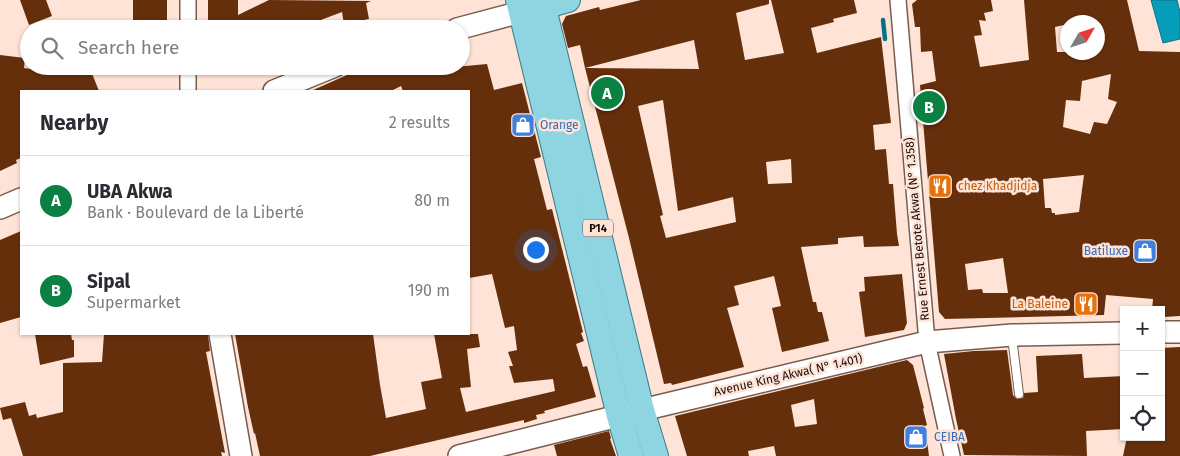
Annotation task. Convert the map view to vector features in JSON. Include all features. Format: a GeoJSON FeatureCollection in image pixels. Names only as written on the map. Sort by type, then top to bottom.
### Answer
{"type":"FeatureCollection","features":[{"type":"Feature","properties":{"kind":"main road"},"geometry":{"type":"LineString","coordinates":[[519,6],[568,0]]}},
{"type":"Feature","properties":{"kind":"main road","name":"P14"},"geometry":{"type":"LineString","coordinates":[[543,4],[642,410],[656,456]]}},
{"type":"Feature","properties":{"kind":"main road","name":"P14"},"geometry":{"type":"LineString","coordinates":[[519,6],[619,416],[632,456]]}},
{"type":"Feature","properties":{"kind":"street"},"geometry":{"type":"LineString","coordinates":[[188,0],[188,20]]}},
{"type":"Feature","properties":{"kind":"street","name":"Rue Ernest Betote Akwa (N° 1.358)"},"geometry":{"type":"LineString","coordinates":[[898,0],[927,342],[952,456]]}},
{"type":"Feature","properties":{"kind":"street"},"geometry":{"type":"LineString","coordinates":[[470,24],[519,6]]}},
{"type":"Feature","properties":{"kind":"street"},"geometry":{"type":"LineString","coordinates":[[188,75],[188,90]]}},
{"type":"Feature","properties":{"kind":"street"},"geometry":{"type":"LineString","coordinates":[[276,90],[313,75]]}},
{"type":"Feature","properties":{"kind":"street"},"geometry":{"type":"LineString","coordinates":[[0,208],[20,198]]}},
{"type":"Feature","properties":{"kind":"street"},"geometry":{"type":"LineString","coordinates":[[1165,332],[1180,332]]}},
{"type":"Feature","properties":{"kind":"street","name":"Avenue King Akwa( N° 1.401)"},"geometry":{"type":"LineString","coordinates":[[459,456],[927,342],[1012,335],[1120,333]]}},
{"type":"Feature","properties":{"kind":"street"},"geometry":{"type":"LineString","coordinates":[[220,335],[241,456]]}},
{"type":"Feature","properties":{"kind":"lane"},"geometry":{"type":"LineString","coordinates":[[1012,335],[1019,394]]}},
{"type":"Feature","properties":{"kind":"water"},"geometry":{"type":"Polygon","coordinates":[[[1151,0],[1177,0],[1180,12],[1180,39],[1163,43],[1151,0]]]}},
{"type":"Feature","properties":{"kind":"building"},"geometry":{"type":"Polygon","coordinates":[[[20,0],[46,0],[52,16],[42,20],[27,20],[20,0]]]}},
{"type":"Feature","properties":{"kind":"building"},"geometry":{"type":"Polygon","coordinates":[[[133,0],[167,0],[167,20],[133,20],[133,0]]]}},
{"type":"Feature","properties":{"kind":"building"},"geometry":{"type":"Polygon","coordinates":[[[208,0],[238,0],[238,15],[269,0],[371,1],[366,3],[369,19],[364,20],[343,20],[342,12],[321,20],[208,20],[208,0]]]}},
{"type":"Feature","properties":{"kind":"building"},"geometry":{"type":"Polygon","coordinates":[[[641,0],[769,0],[769,4],[736,13],[745,60],[784,53],[771,0],[854,0],[857,13],[833,19],[834,22],[811,28],[817,53],[881,37],[891,123],[873,125],[875,150],[886,149],[889,184],[893,184],[899,246],[864,247],[863,236],[838,238],[838,244],[801,247],[813,302],[816,302],[818,312],[822,312],[829,341],[782,352],[772,308],[781,306],[774,276],[734,286],[739,305],[727,308],[744,367],[672,385],[671,383],[664,384],[585,68],[580,45],[568,48],[562,24],[566,16],[599,7],[600,10],[641,0]],[[694,40],[585,68],[699,69],[694,40]],[[663,100],[638,106],[663,215],[660,216],[666,238],[736,222],[733,197],[678,211],[663,100]],[[791,159],[766,162],[768,184],[792,183],[791,159]]]}},
{"type":"Feature","properties":{"kind":"building"},"geometry":{"type":"Polygon","coordinates":[[[917,0],[991,0],[993,11],[984,13],[986,21],[979,20],[982,35],[974,36],[980,67],[1029,60],[1024,0],[1127,0],[1139,51],[1180,52],[1180,316],[1165,317],[1165,306],[1152,306],[1153,299],[1106,295],[1104,315],[945,319],[939,312],[920,85],[936,81],[932,51],[921,52],[920,27],[915,27],[912,4],[917,0]],[[1111,74],[1082,81],[1080,101],[1066,100],[1063,127],[1090,134],[1094,122],[1107,124],[1117,102],[1108,99],[1111,74]],[[1084,175],[1043,179],[1045,208],[1051,208],[1052,213],[1055,213],[1055,215],[1079,212],[1084,175]],[[1003,258],[965,264],[968,290],[982,289],[983,293],[1008,293],[1003,258]]]}},
{"type":"Feature","properties":{"kind":"building"},"geometry":{"type":"Polygon","coordinates":[[[0,55],[20,57],[20,75],[93,75],[99,90],[20,90],[20,158],[16,160],[17,163],[0,171],[0,55]]]}},
{"type":"Feature","properties":{"kind":"building"},"geometry":{"type":"Polygon","coordinates":[[[487,64],[494,90],[522,83],[541,157],[534,159],[547,210],[552,209],[583,332],[581,333],[584,341],[576,344],[583,367],[587,366],[596,397],[544,411],[545,413],[536,415],[537,419],[524,423],[524,420],[370,456],[260,456],[248,407],[235,335],[373,335],[386,418],[426,409],[421,382],[442,378],[434,335],[478,334],[480,347],[467,349],[471,387],[460,388],[466,412],[555,391],[553,379],[514,383],[509,366],[513,366],[508,352],[517,350],[514,326],[505,328],[492,274],[470,278],[470,90],[403,90],[401,86],[393,90],[313,90],[347,75],[470,75],[470,66],[487,64]]]}},
{"type":"Feature","properties":{"kind":"building"},"geometry":{"type":"Polygon","coordinates":[[[20,231],[20,317],[0,323],[0,240],[20,231]]]}},
{"type":"Feature","properties":{"kind":"building"},"geometry":{"type":"Polygon","coordinates":[[[902,274],[907,323],[904,330],[865,337],[859,292],[865,291],[864,277],[902,274]]]}},
{"type":"Feature","properties":{"kind":"building"},"geometry":{"type":"Polygon","coordinates":[[[35,335],[71,335],[72,340],[74,340],[74,357],[40,365],[35,335]]]}},
{"type":"Feature","properties":{"kind":"building"},"geometry":{"type":"Polygon","coordinates":[[[104,335],[208,335],[210,351],[206,352],[225,453],[221,452],[222,456],[23,456],[11,418],[3,420],[0,408],[25,402],[29,416],[36,414],[37,418],[63,412],[63,363],[102,362],[104,335]]]}},
{"type":"Feature","properties":{"kind":"building"},"geometry":{"type":"Polygon","coordinates":[[[1180,347],[1180,456],[1123,456],[1126,441],[1165,441],[1165,348],[1180,347]]]}},
{"type":"Feature","properties":{"kind":"building"},"geometry":{"type":"Polygon","coordinates":[[[1007,350],[1013,395],[1017,399],[1023,398],[1024,393],[1038,392],[1036,356],[1082,354],[1084,378],[1120,376],[1120,429],[1086,431],[1087,456],[964,455],[944,354],[1007,350]]]}},
{"type":"Feature","properties":{"kind":"building"},"geometry":{"type":"Polygon","coordinates":[[[907,360],[913,365],[924,408],[929,456],[776,456],[774,446],[748,451],[749,456],[687,456],[675,416],[907,360]],[[814,399],[791,405],[795,427],[817,424],[814,399]]]}},
{"type":"Feature","properties":{"kind":"building"},"geometry":{"type":"Polygon","coordinates":[[[609,431],[616,456],[557,456],[554,445],[609,431]]]}},
{"type":"Feature","properties":{"kind":"waterway"},"geometry":{"type":"LineString","coordinates":[[883,20],[885,39]]}},
{"type":"Feature","properties":{"kind":"place","name":"UBA Akwa"},"geometry":{"type":"Point","coordinates":[607,93]}},
{"type":"Feature","properties":{"kind":"place","name":"Sipal"},"geometry":{"type":"Point","coordinates":[929,107]}},
{"type":"Feature","properties":{"kind":"place","name":"Orange"},"geometry":{"type":"Point","coordinates":[523,125]}},
{"type":"Feature","properties":{"kind":"place","name":"chez Khadjidja"},"geometry":{"type":"Point","coordinates":[940,186]}},
{"type":"Feature","properties":{"kind":"place","name":"Batiluxe"},"geometry":{"type":"Point","coordinates":[1145,251]}},
{"type":"Feature","properties":{"kind":"place","name":"La Baleine"},"geometry":{"type":"Point","coordinates":[1086,304]}},
{"type":"Feature","properties":{"kind":"place","name":"CEIBA"},"geometry":{"type":"Point","coordinates":[916,437]}}]}
